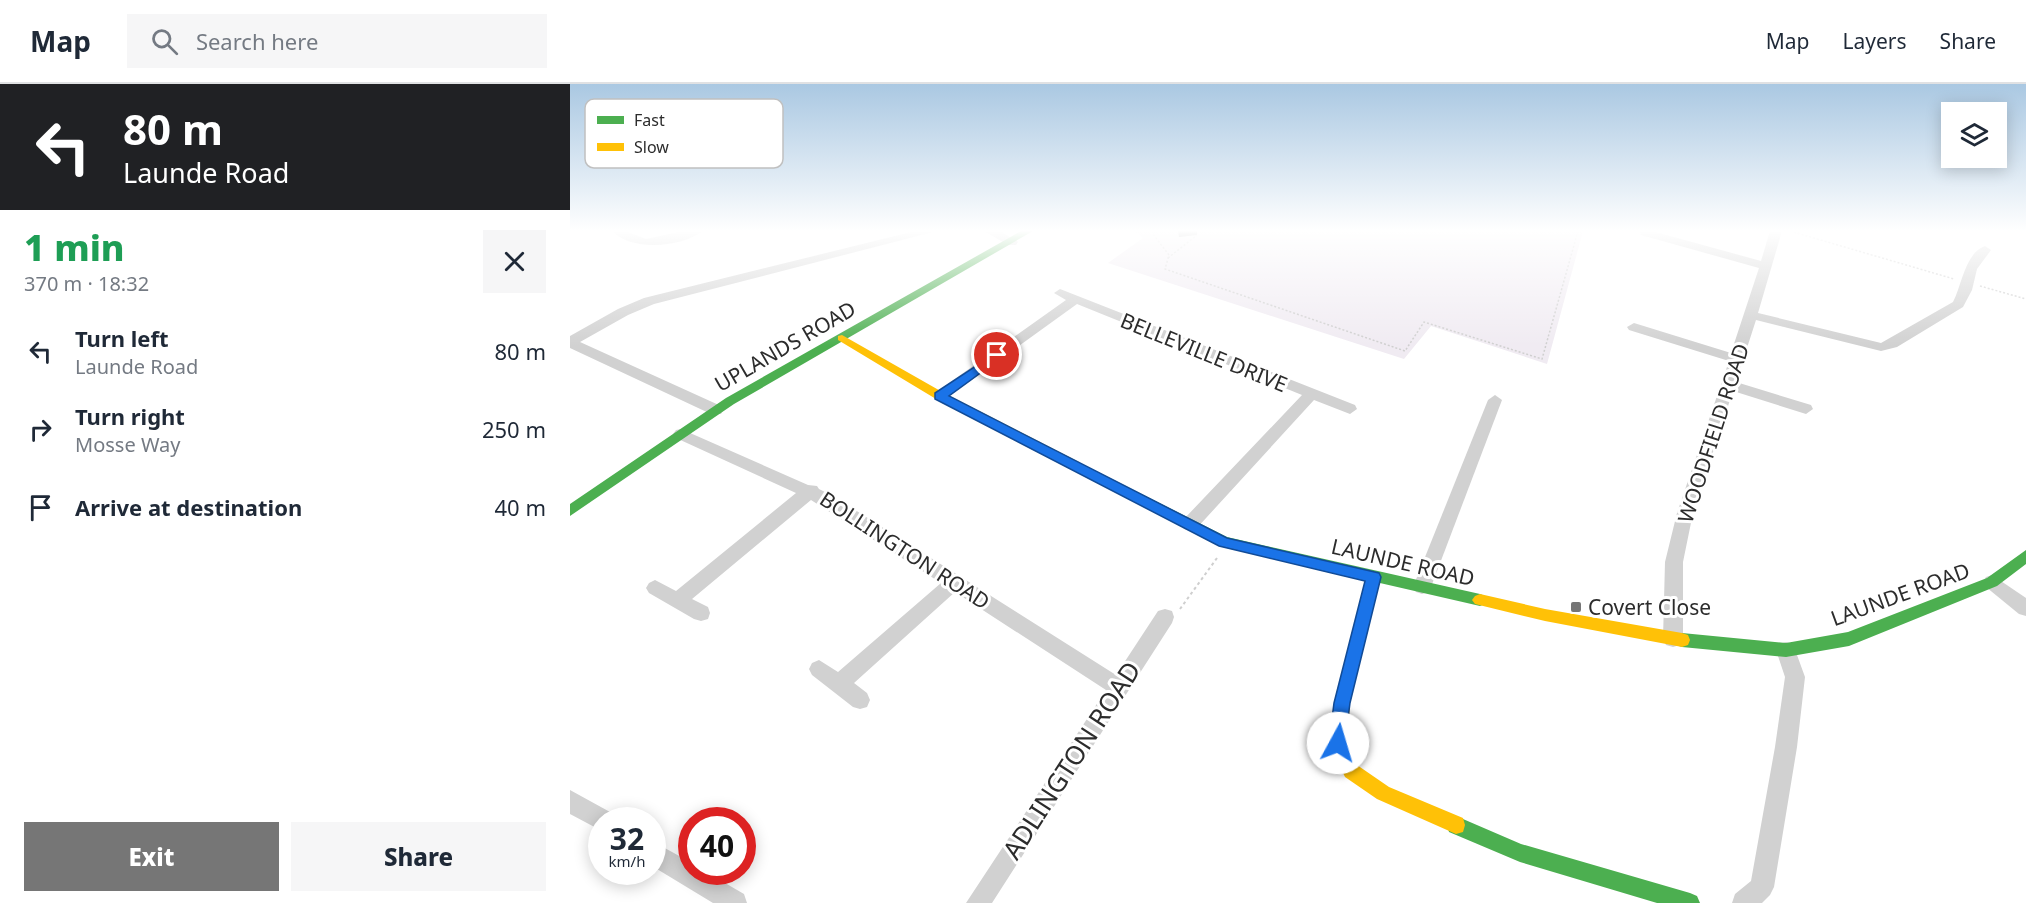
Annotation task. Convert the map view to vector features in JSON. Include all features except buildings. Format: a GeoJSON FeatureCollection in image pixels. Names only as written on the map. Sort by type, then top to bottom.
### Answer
{"type":"FeatureCollection","features":[{"type":"Feature","properties":{"kind":"street"},"geometry":{"type":"LineString","coordinates":[[570,342],[623,312],[649,301],[777,269]]}},
{"type":"Feature","properties":{"kind":"street","name":"UPLANDS ROAD"},"geometry":{"type":"LineString","coordinates":[[570,511],[716,410],[964,269]]}},
{"type":"Feature","properties":{"kind":"street","name":"WOODFIELD ROAD"},"geometry":{"type":"LineString","coordinates":[[1673,639],[1674,562],[1685,513],[1752,315],[1763,269]]}},
{"type":"Feature","properties":{"kind":"street"},"geometry":{"type":"LineString","coordinates":[[1752,315],[1881,347],[1892,344],[1958,303],[1971,269]]}},
{"type":"Feature","properties":{"kind":"street","name":"BELLEVILLE DRIVE"},"geometry":{"type":"LineString","coordinates":[[1060,293],[1350,410]]}},
{"type":"Feature","properties":{"kind":"street"},"geometry":{"type":"LineString","coordinates":[[940,396],[1074,300]]}},
{"type":"Feature","properties":{"kind":"street"},"geometry":{"type":"LineString","coordinates":[[1634,327],[1736,359]]}},
{"type":"Feature","properties":{"kind":"street","name":"LAUNDE ROAD"},"geometry":{"type":"LineString","coordinates":[[842,338],[940,396],[1224,542],[1545,615],[1673,639],[1786,650],[1849,639],[1992,582],[2026,556]]}},
{"type":"Feature","properties":{"kind":"street"},"geometry":{"type":"LineString","coordinates":[[570,342],[716,410]]}},
{"type":"Feature","properties":{"kind":"street"},"geometry":{"type":"LineString","coordinates":[[570,358],[585,350]]}},
{"type":"Feature","properties":{"kind":"street"},"geometry":{"type":"LineString","coordinates":[[1728,385],[1806,409]]}},
{"type":"Feature","properties":{"kind":"street"},"geometry":{"type":"LineString","coordinates":[[1190,524],[1311,394]]}},
{"type":"Feature","properties":{"kind":"street"},"geometry":{"type":"LineString","coordinates":[[1422,587],[1495,400]]}},
{"type":"Feature","properties":{"kind":"street","name":"BOLLINGTON ROAD"},"geometry":{"type":"LineString","coordinates":[[681,434],[811,490],[1118,687]]}},
{"type":"Feature","properties":{"kind":"street"},"geometry":{"type":"LineString","coordinates":[[678,600],[811,490]]}},
{"type":"Feature","properties":{"kind":"street"},"geometry":{"type":"LineString","coordinates":[[1373,577],[1342,703],[1338,743],[1351,771],[1383,793],[1520,853],[1690,903]]}},
{"type":"Feature","properties":{"kind":"street"},"geometry":{"type":"LineString","coordinates":[[839,684],[954,582]]}},
{"type":"Feature","properties":{"kind":"street"},"geometry":{"type":"LineString","coordinates":[[1992,582],[2026,608]]}},
{"type":"Feature","properties":{"kind":"street"},"geometry":{"type":"LineString","coordinates":[[655,588],[701,613]]}},
{"type":"Feature","properties":{"kind":"street","name":"ADLINGTON ROAD"},"geometry":{"type":"LineString","coordinates":[[978,903],[1165,617]]}},
{"type":"Feature","properties":{"kind":"street"},"geometry":{"type":"LineString","coordinates":[[1744,903],[1762,886],[1784,758],[1795,677],[1786,650]]}},
{"type":"Feature","properties":{"kind":"street"},"geometry":{"type":"LineString","coordinates":[[819,669],[860,700]]}},
{"type":"Feature","properties":{"kind":"street"},"geometry":{"type":"LineString","coordinates":[[570,801],[588,812]]}},
{"type":"Feature","properties":{"kind":"street"},"geometry":{"type":"LineString","coordinates":[[666,861],[735,903]]}},
{"type":"Feature","properties":{"kind":"path"},"geometry":{"type":"LineString","coordinates":[[1166,269],[1405,351],[1424,322],[1542,359],[1567,269]]}},
{"type":"Feature","properties":{"kind":"path"},"geometry":{"type":"LineString","coordinates":[[1920,269],[2026,299]]}},
{"type":"Feature","properties":{"kind":"path"},"geometry":{"type":"LineString","coordinates":[[1165,617],[1176,614],[1187,601],[1220,554],[1224,542]]}},
{"type":"Feature","properties":{"kind":"shaded area"},"geometry":{"type":"Polygon","coordinates":[[[1127,269],[1573,269],[1547,364],[1431,326],[1404,359],[1127,269]]]}},
{"type":"Feature","properties":{"kind":"traffic: fast"},"geometry":{"type":"LineString","coordinates":[[570,511],[730,401],[962,269]]}},
{"type":"Feature","properties":{"kind":"traffic: fast"},"geometry":{"type":"LineString","coordinates":[[1074,465],[1224,542],[1480,600]]}},
{"type":"Feature","properties":{"kind":"traffic: fast"},"geometry":{"type":"LineString","coordinates":[[1682,640],[1786,650],[1849,639],[1992,582],[2026,556]]}},
{"type":"Feature","properties":{"kind":"traffic: fast"},"geometry":{"type":"LineString","coordinates":[[1456,825],[1520,853],[1690,903]]}},
{"type":"Feature","properties":{"kind":"traffic: slow"},"geometry":{"type":"LineString","coordinates":[[842,338],[940,396],[1074,465]]}},
{"type":"Feature","properties":{"kind":"traffic: slow"},"geometry":{"type":"LineString","coordinates":[[1373,577],[1342,703],[1338,743],[1351,771],[1383,793],[1456,825]]}},
{"type":"Feature","properties":{"kind":"traffic: slow"},"geometry":{"type":"LineString","coordinates":[[1480,600],[1545,615],[1682,640]]}},
{"type":"Feature","properties":{"kind":"place","name":"Covert Close"},"geometry":{"type":"Point","coordinates":[1576,607]}},
{"type":"Feature","properties":{"kind":"route"},"geometry":{"type":"LineString","coordinates":[[997,355],[940,396],[1224,542],[1373,577],[1342,703],[1338,743]]}}]}
